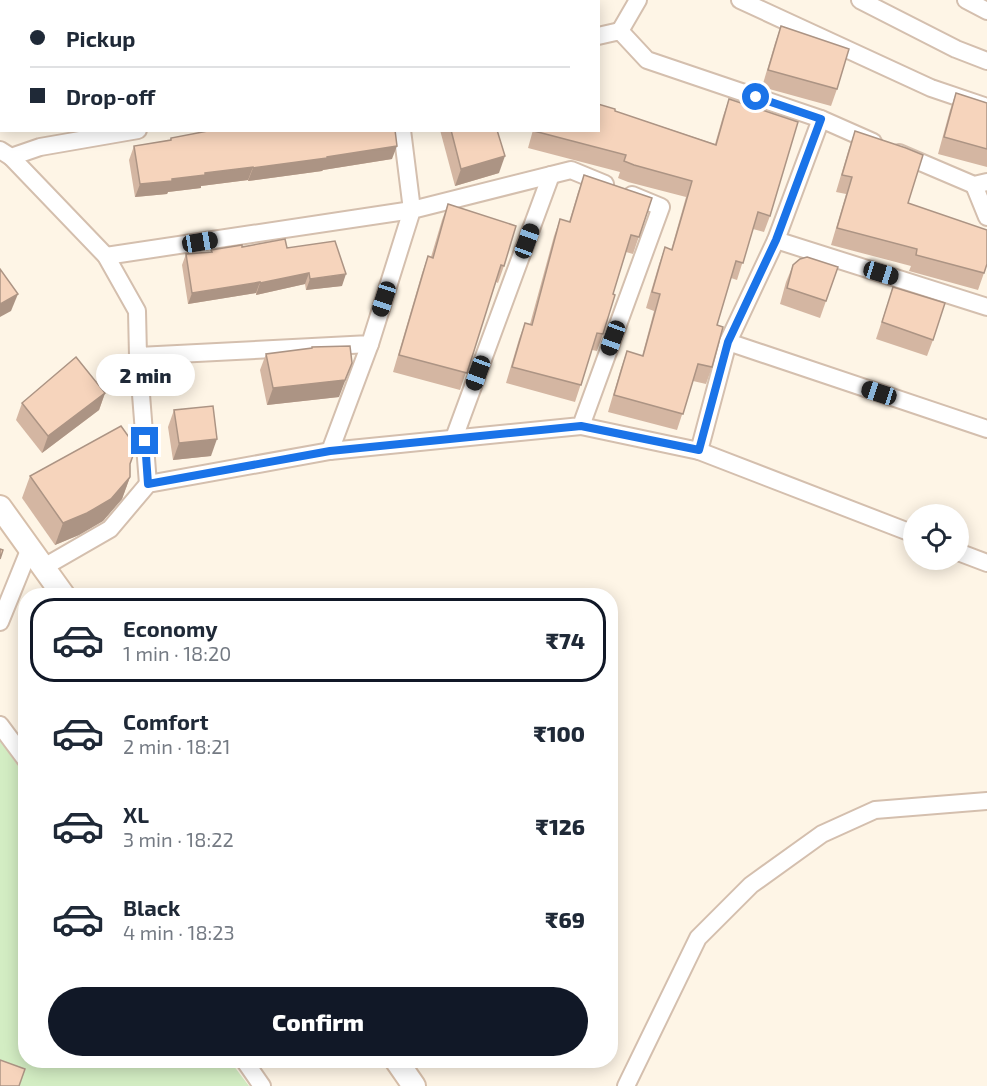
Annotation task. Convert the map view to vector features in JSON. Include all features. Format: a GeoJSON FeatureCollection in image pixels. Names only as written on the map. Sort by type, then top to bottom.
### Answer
{"type":"FeatureCollection","features":[{"type":"Feature","properties":{"kind":"street"},"geometry":{"type":"LineString","coordinates":[[600,36],[620,31],[638,0]]}},
{"type":"Feature","properties":{"kind":"street"},"geometry":{"type":"LineString","coordinates":[[740,0],[932,88],[987,107]]}},
{"type":"Feature","properties":{"kind":"street"},"geometry":{"type":"LineString","coordinates":[[860,0],[956,49],[987,61]]}},
{"type":"Feature","properties":{"kind":"street"},"geometry":{"type":"LineString","coordinates":[[966,0],[987,11]]}},
{"type":"Feature","properties":{"kind":"street"},"geometry":{"type":"LineString","coordinates":[[620,31],[647,60],[821,119],[980,184],[987,217]]}},
{"type":"Feature","properties":{"kind":"street"},"geometry":{"type":"LineString","coordinates":[[699,450],[728,342],[776,240],[821,119]]}},
{"type":"Feature","properties":{"kind":"street"},"geometry":{"type":"LineString","coordinates":[[6,154],[126,132]]}},
{"type":"Feature","properties":{"kind":"street"},"geometry":{"type":"LineString","coordinates":[[330,451],[370,344],[412,210],[402,132]]}},
{"type":"Feature","properties":{"kind":"street"},"geometry":{"type":"LineString","coordinates":[[6,154],[106,256],[136,311],[148,484]]}},
{"type":"Feature","properties":{"kind":"street"},"geometry":{"type":"LineString","coordinates":[[106,256],[412,210],[571,170],[661,207],[581,426]]}},
{"type":"Feature","properties":{"kind":"street"},"geometry":{"type":"LineString","coordinates":[[454,438],[551,175]]}},
{"type":"Feature","properties":{"kind":"street"},"geometry":{"type":"LineString","coordinates":[[776,240],[987,307]]}},
{"type":"Feature","properties":{"kind":"street"},"geometry":{"type":"LineString","coordinates":[[728,342],[987,429]]}},
{"type":"Feature","properties":{"kind":"street"},"geometry":{"type":"LineString","coordinates":[[138,356],[370,344]]}},
{"type":"Feature","properties":{"kind":"street"},"geometry":{"type":"LineString","coordinates":[[44,567],[110,529],[148,484],[330,451],[581,426],[699,450],[903,530]]}},
{"type":"Feature","properties":{"kind":"street"},"geometry":{"type":"LineString","coordinates":[[0,507],[58,588]]}},
{"type":"Feature","properties":{"kind":"street"},"geometry":{"type":"LineString","coordinates":[[0,622],[30,548]]}},
{"type":"Feature","properties":{"kind":"street"},"geometry":{"type":"LineString","coordinates":[[969,556],[987,563]]}},
{"type":"Feature","properties":{"kind":"street"},"geometry":{"type":"LineString","coordinates":[[0,725],[18,749]]}},
{"type":"Feature","properties":{"kind":"street"},"geometry":{"type":"LineString","coordinates":[[626,1086],[698,938],[751,885],[822,834],[875,810],[986,799]]}},
{"type":"Feature","properties":{"kind":"street"},"geometry":{"type":"LineString","coordinates":[[250,1068],[262,1086]]}},
{"type":"Feature","properties":{"kind":"street"},"geometry":{"type":"LineString","coordinates":[[402,1068],[414,1086]]}},
{"type":"Feature","properties":{"kind":"green space"},"geometry":{"type":"Polygon","coordinates":[[[0,740],[18,766],[18,1068],[235,1068],[249,1086],[0,1086],[0,740]]]}},
{"type":"Feature","properties":{"kind":"building"},"geometry":{"type":"Polygon","coordinates":[[[781,26],[849,49],[837,89],[768,70],[781,26]]]}},
{"type":"Feature","properties":{"kind":"building"},"geometry":{"type":"Polygon","coordinates":[[[956,93],[987,103],[987,149],[944,137],[956,93]]]}},
{"type":"Feature","properties":{"kind":"building"},"geometry":{"type":"Polygon","coordinates":[[[729,99],[798,122],[770,216],[758,212],[743,263],[736,261],[717,325],[723,327],[712,367],[698,364],[683,414],[614,395],[627,351],[643,356],[660,294],[652,292],[665,247],[672,250],[692,181],[634,165],[624,161],[626,155],[538,132],[600,132],[600,105],[716,145],[729,99]]]}},
{"type":"Feature","properties":{"kind":"building"},"geometry":{"type":"Polygon","coordinates":[[[855,131],[923,155],[908,203],[987,230],[987,264],[984,273],[916,255],[917,249],[837,228],[852,177],[842,175],[855,131]]]}},
{"type":"Feature","properties":{"kind":"building"},"geometry":{"type":"Polygon","coordinates":[[[202,132],[395,132],[397,146],[140,184],[134,146],[171,140],[171,138],[202,132]]]}},
{"type":"Feature","properties":{"kind":"building"},"geometry":{"type":"Polygon","coordinates":[[[452,132],[498,132],[505,156],[461,169],[452,132]]]}},
{"type":"Feature","properties":{"kind":"building"},"geometry":{"type":"Polygon","coordinates":[[[584,175],[652,198],[639,237],[631,235],[603,334],[597,333],[581,385],[512,367],[525,323],[532,325],[560,219],[570,222],[584,175]]]}},
{"type":"Feature","properties":{"kind":"building"},"geometry":{"type":"Polygon","coordinates":[[[448,204],[516,226],[504,266],[501,265],[467,373],[399,355],[428,256],[433,258],[448,204]]]}},
{"type":"Feature","properties":{"kind":"building"},"geometry":{"type":"Polygon","coordinates":[[[285,239],[287,248],[335,241],[346,274],[310,279],[309,273],[192,293],[186,254],[212,252],[211,250],[285,239]]]}},
{"type":"Feature","properties":{"kind":"building"},"geometry":{"type":"Polygon","coordinates":[[[807,257],[838,267],[826,301],[787,288],[793,265],[807,257]]]}},
{"type":"Feature","properties":{"kind":"building"},"geometry":{"type":"Polygon","coordinates":[[[0,269],[18,294],[0,304],[0,269]]]}},
{"type":"Feature","properties":{"kind":"building"},"geometry":{"type":"Polygon","coordinates":[[[893,287],[945,303],[933,340],[882,322],[893,287]]]}},
{"type":"Feature","properties":{"kind":"building"},"geometry":{"type":"Polygon","coordinates":[[[350,346],[352,363],[345,380],[273,388],[266,354],[312,347],[350,346]]]}},
{"type":"Feature","properties":{"kind":"building"},"geometry":{"type":"Polygon","coordinates":[[[76,357],[105,393],[48,436],[22,403],[76,357]]]}},
{"type":"Feature","properties":{"kind":"building"},"geometry":{"type":"Polygon","coordinates":[[[213,406],[217,439],[179,443],[174,410],[213,406]]]}},
{"type":"Feature","properties":{"kind":"building"},"geometry":{"type":"Polygon","coordinates":[[[121,426],[136,447],[130,464],[130,477],[111,499],[63,523],[30,476],[121,426]]]}},
{"type":"Feature","properties":{"kind":"building"},"geometry":{"type":"Polygon","coordinates":[[[0,1060],[25,1069],[19,1086],[0,1086],[0,1060]]]}},
{"type":"Feature","properties":{"kind":"route"},"geometry":{"type":"LineString","coordinates":[[145,441],[148,484],[330,451],[581,426],[699,450],[728,342],[776,240],[821,119],[756,97]]}}]}
